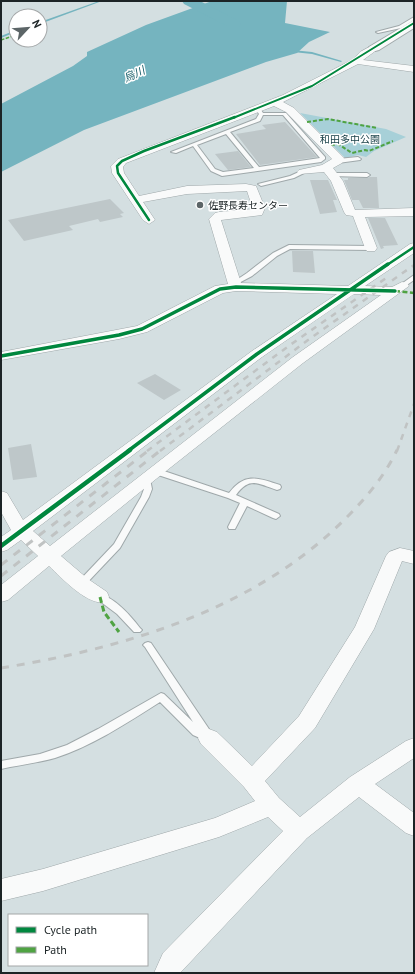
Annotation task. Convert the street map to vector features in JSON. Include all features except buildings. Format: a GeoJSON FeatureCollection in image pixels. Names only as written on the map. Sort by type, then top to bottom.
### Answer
{"type":"FeatureCollection","features":[{"type":"Feature","properties":{"kind":"street"},"geometry":{"type":"LineString","coordinates":[[149,220],[118,173],[117,166],[122,161],[260,111],[357,61],[363,54],[414,23]]}},
{"type":"Feature","properties":{"kind":"street"},"geometry":{"type":"LineString","coordinates":[[357,61],[369,64],[414,68]]}},
{"type":"Feature","properties":{"kind":"street"},"geometry":{"type":"LineString","coordinates":[[276,102],[290,110],[336,156],[338,161],[328,165],[337,181],[350,212],[358,214],[414,212]]}},
{"type":"Feature","properties":{"kind":"street"},"geometry":{"type":"LineString","coordinates":[[303,172],[330,171]]}},
{"type":"Feature","properties":{"kind":"street"},"geometry":{"type":"LineString","coordinates":[[136,200],[203,188],[246,186],[252,188],[259,208],[258,212],[219,216],[215,219],[236,285]]}},
{"type":"Feature","properties":{"kind":"street"},"geometry":{"type":"LineString","coordinates":[[358,214],[371,248]]}},
{"type":"Feature","properties":{"kind":"street"},"geometry":{"type":"LineString","coordinates":[[1,546],[20,530],[257,354],[414,247]]}},
{"type":"Feature","properties":{"kind":"street"},"geometry":{"type":"LineString","coordinates":[[1,356],[119,335],[142,329],[220,289],[236,285],[350,290],[398,288]]}},
{"type":"Feature","properties":{"kind":"street"},"geometry":{"type":"LineString","coordinates":[[1,595],[150,475],[298,360],[398,288]]}},
{"type":"Feature","properties":{"kind":"street"},"geometry":{"type":"LineString","coordinates":[[1,497],[20,530],[81,584],[100,597]]}},
{"type":"Feature","properties":{"kind":"street"},"geometry":{"type":"LineString","coordinates":[[252,780],[307,722],[364,629],[395,556],[398,554],[414,558]]}},
{"type":"Feature","properties":{"kind":"street"},"geometry":{"type":"LineString","coordinates":[[209,738],[252,780],[271,805],[299,831]]}},
{"type":"Feature","properties":{"kind":"street"},"geometry":{"type":"LineString","coordinates":[[167,973],[172,962],[299,831],[324,813],[358,784],[414,747]]}},
{"type":"Feature","properties":{"kind":"street"},"geometry":{"type":"LineString","coordinates":[[358,784],[414,825]]}},
{"type":"Feature","properties":{"kind":"street"},"geometry":{"type":"LineString","coordinates":[[1,890],[43,880],[219,827],[271,805]]}},
{"type":"Feature","properties":{"kind":"lane"},"geometry":{"type":"LineString","coordinates":[[378,32],[400,26],[414,18]]}},
{"type":"Feature","properties":{"kind":"lane"},"geometry":{"type":"LineString","coordinates":[[174,152],[194,144],[258,120],[260,111],[284,114],[324,158],[321,160],[222,174],[213,170],[194,144]]}},
{"type":"Feature","properties":{"kind":"lane"},"geometry":{"type":"LineString","coordinates":[[227,132],[258,169]]}},
{"type":"Feature","properties":{"kind":"lane"},"geometry":{"type":"LineString","coordinates":[[338,161],[358,159]]}},
{"type":"Feature","properties":{"kind":"lane"},"geometry":{"type":"LineString","coordinates":[[275,167],[303,172]]}},
{"type":"Feature","properties":{"kind":"lane"},"geometry":{"type":"LineString","coordinates":[[330,171],[367,175]]}},
{"type":"Feature","properties":{"kind":"lane"},"geometry":{"type":"LineString","coordinates":[[261,184],[292,177],[303,172]]}},
{"type":"Feature","properties":{"kind":"lane"},"geometry":{"type":"LineString","coordinates":[[236,285],[278,252],[289,247],[371,248]]}},
{"type":"Feature","properties":{"kind":"lane"},"geometry":{"type":"LineString","coordinates":[[398,288],[414,276]]}},
{"type":"Feature","properties":{"kind":"lane"},"geometry":{"type":"LineString","coordinates":[[81,584],[117,546],[145,497],[150,475],[231,496],[276,516]]}},
{"type":"Feature","properties":{"kind":"lane"},"geometry":{"type":"LineString","coordinates":[[231,496],[238,484],[251,480],[277,487]]}},
{"type":"Feature","properties":{"kind":"lane"},"geometry":{"type":"LineString","coordinates":[[232,527],[245,502]]}},
{"type":"Feature","properties":{"kind":"lane"},"geometry":{"type":"LineString","coordinates":[[100,597],[114,604],[137,630]]}},
{"type":"Feature","properties":{"kind":"lane"},"geometry":{"type":"LineString","coordinates":[[148,645],[209,738]]}},
{"type":"Feature","properties":{"kind":"lane"},"geometry":{"type":"LineString","coordinates":[[1,765],[41,758],[66,749],[134,714],[161,698],[197,732],[209,738]]}},
{"type":"Feature","properties":{"kind":"green space","name":"和田多中公園"},"geometry":{"type":"Polygon","coordinates":[[[300,113],[386,129],[406,137],[374,151],[366,157],[358,155],[345,158],[300,113]]]}},
{"type":"Feature","properties":{"kind":"water","name":"烏川"},"geometry":{"type":"Polygon","coordinates":[[[212,1],[287,1],[285,23],[330,32],[309,42],[297,53],[266,62],[84,130],[1,172],[1,104],[73,66],[87,56],[87,52],[146,25],[212,1]]]}},
{"type":"Feature","properties":{"kind":"waterway"},"geometry":{"type":"LineString","coordinates":[[48,20],[101,1]]}},
{"type":"Feature","properties":{"kind":"waterway"},"geometry":{"type":"LineString","coordinates":[[189,1],[234,24]]}},
{"type":"Feature","properties":{"kind":"waterway"},"geometry":{"type":"LineString","coordinates":[[1,37],[8,34]]}},
{"type":"Feature","properties":{"kind":"waterway"},"geometry":{"type":"LineString","coordinates":[[293,51],[312,53],[341,61]]}},
{"type":"Feature","properties":{"kind":"railway"},"geometry":{"type":"LineString","coordinates":[[160,451],[308,340],[414,265]]}},
{"type":"Feature","properties":{"kind":"railway"},"geometry":{"type":"LineString","coordinates":[[147,451],[290,345],[389,276]]}},
{"type":"Feature","properties":{"kind":"railway"},"geometry":{"type":"LineString","coordinates":[[397,451],[414,404]]}},
{"type":"Feature","properties":{"kind":"railway"},"geometry":{"type":"LineString","coordinates":[[1,565],[149,450]]}},
{"type":"Feature","properties":{"kind":"railway"},"geometry":{"type":"LineString","coordinates":[[1,576],[161,450]]}},
{"type":"Feature","properties":{"kind":"railway"},"geometry":{"type":"LineString","coordinates":[[1,668],[48,660],[140,636],[185,620],[229,601],[270,578],[309,551],[345,519],[374,487],[397,450]]}},
{"type":"Feature","properties":{"kind":"marked path"},"geometry":{"type":"LineString","coordinates":[[1,40],[8,38]]}},
{"type":"Feature","properties":{"kind":"marked path"},"geometry":{"type":"LineString","coordinates":[[307,122],[328,119],[377,128]]}},
{"type":"Feature","properties":{"kind":"marked path"},"geometry":{"type":"LineString","coordinates":[[331,145],[338,144],[352,153],[365,150],[369,151],[393,141]]}},
{"type":"Feature","properties":{"kind":"marked path"},"geometry":{"type":"LineString","coordinates":[[395,291],[414,293]]}},
{"type":"Feature","properties":{"kind":"marked path"},"geometry":{"type":"LineString","coordinates":[[100,597],[100,602],[104,612],[119,632]]}},
{"type":"Feature","properties":{"kind":"cycle path"},"geometry":{"type":"LineString","coordinates":[[149,220],[118,173],[117,166],[122,161],[165,142],[254,110],[312,86],[342,69],[414,23]]}},
{"type":"Feature","properties":{"kind":"cycle path"},"geometry":{"type":"LineString","coordinates":[[1,546],[257,354],[414,247]]}},
{"type":"Feature","properties":{"kind":"cycle path"},"geometry":{"type":"LineString","coordinates":[[1,356],[119,335],[142,329],[220,289],[236,287],[395,291]]}},
{"type":"Feature","properties":{"kind":"place","name":"佐野長寿センター"},"geometry":{"type":"Point","coordinates":[200,205]}}]}
